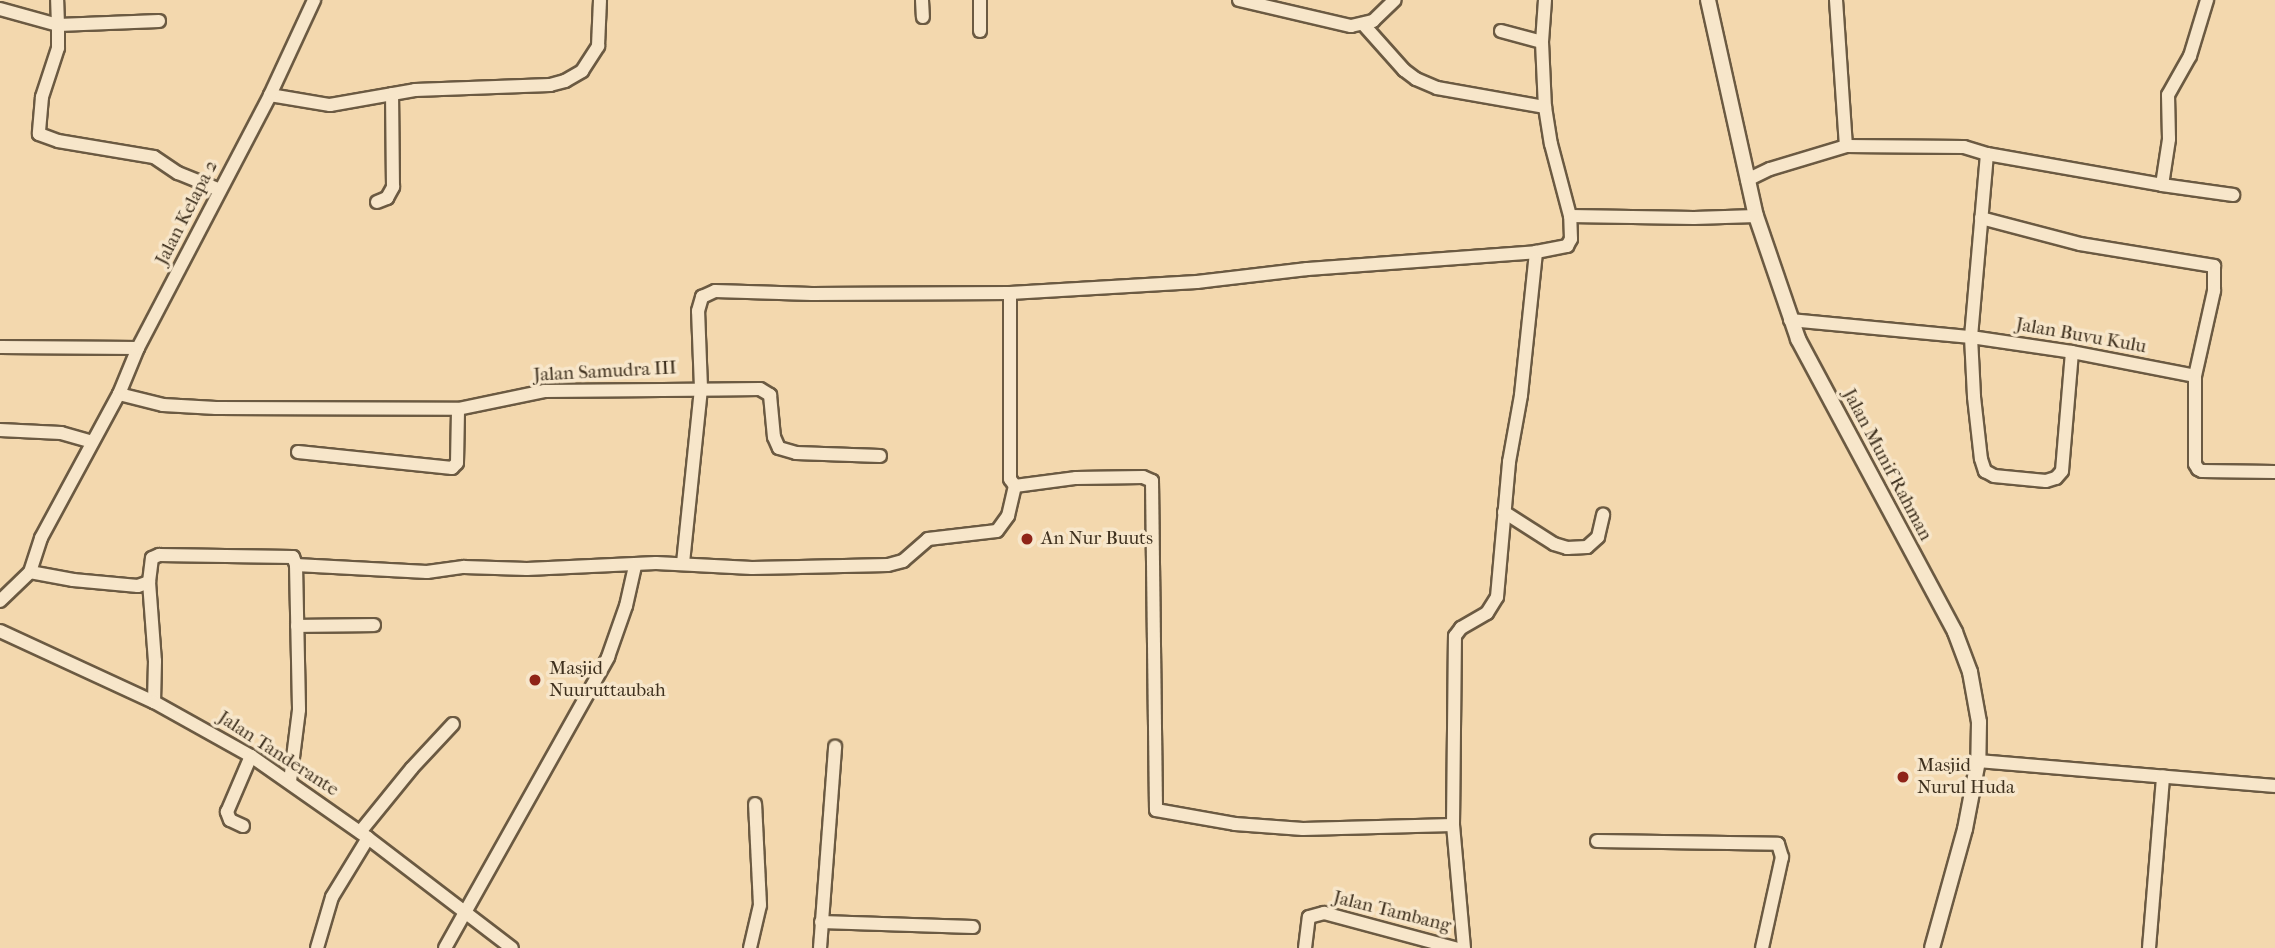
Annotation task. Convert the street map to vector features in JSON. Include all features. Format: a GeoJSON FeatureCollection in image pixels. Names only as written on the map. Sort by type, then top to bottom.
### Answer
{"type":"FeatureCollection","features":[{"type":"Feature","properties":{"kind":"street"},"geometry":{"type":"LineString","coordinates":[[57,0],[58,48],[42,97],[38,134],[58,141],[154,157],[178,173],[220,190]]}},
{"type":"Feature","properties":{"kind":"street","name":"Jalan Kelapa 2"},"geometry":{"type":"LineString","coordinates":[[0,601],[30,572],[41,538],[119,394],[138,348],[270,95],[314,0]]}},
{"type":"Feature","properties":{"kind":"street"},"geometry":{"type":"LineString","coordinates":[[270,95],[330,105],[392,94],[451,88],[550,85],[565,81],[582,71],[598,46],[600,0]]}},
{"type":"Feature","properties":{"kind":"street"},"geometry":{"type":"LineString","coordinates":[[922,0],[923,17]]}},
{"type":"Feature","properties":{"kind":"street"},"geometry":{"type":"LineString","coordinates":[[980,0],[980,31]]}},
{"type":"Feature","properties":{"kind":"street"},"geometry":{"type":"LineString","coordinates":[[1240,0],[1328,23],[1363,24],[1373,21],[1395,0]]}},
{"type":"Feature","properties":{"kind":"street"},"geometry":{"type":"LineString","coordinates":[[683,563],[701,388],[698,311],[702,298],[715,291],[812,295],[1010,293],[1197,282],[1307,269],[1560,250],[1567,246],[1571,239],[1570,216],[1551,144],[1545,107],[1542,41],[1545,0]]}},
{"type":"Feature","properties":{"kind":"street","name":"Jalan Munif Rahman"},"geometry":{"type":"LineString","coordinates":[[1708,0],[1756,216],[1790,320],[1955,632],[1970,672],[1977,706],[1978,761],[1965,829],[1932,948]]}},
{"type":"Feature","properties":{"kind":"street"},"geometry":{"type":"LineString","coordinates":[[1836,0],[1846,146]]}},
{"type":"Feature","properties":{"kind":"street"},"geometry":{"type":"LineString","coordinates":[[2162,185],[2169,139],[2168,95],[2190,56],[2207,0]]}},
{"type":"Feature","properties":{"kind":"street"},"geometry":{"type":"LineString","coordinates":[[0,9],[58,25],[159,21]]}},
{"type":"Feature","properties":{"kind":"street"},"geometry":{"type":"LineString","coordinates":[[1363,24],[1404,70],[1416,79],[1437,88],[1545,107]]}},
{"type":"Feature","properties":{"kind":"street"},"geometry":{"type":"LineString","coordinates":[[1502,31],[1542,41]]}},
{"type":"Feature","properties":{"kind":"street"},"geometry":{"type":"LineString","coordinates":[[377,202],[392,194],[393,187],[392,94]]}},
{"type":"Feature","properties":{"kind":"street"},"geometry":{"type":"LineString","coordinates":[[1747,180],[1770,169],[1846,146],[1964,147],[1987,154],[2233,195]]}},
{"type":"Feature","properties":{"kind":"street"},"geometry":{"type":"LineString","coordinates":[[1987,154],[1971,337],[1974,397],[1985,471],[1994,477],[2046,481],[2056,478],[2062,471],[2072,352]]}},
{"type":"Feature","properties":{"kind":"street"},"geometry":{"type":"LineString","coordinates":[[1570,216],[1756,216]]}},
{"type":"Feature","properties":{"kind":"street"},"geometry":{"type":"LineString","coordinates":[[1981,218],[2080,244],[2214,267],[2214,291],[2195,376],[2195,464],[2202,471],[2275,472]]}},
{"type":"Feature","properties":{"kind":"street"},"geometry":{"type":"LineString","coordinates":[[1464,948],[1453,825],[1455,636],[1461,628],[1493,608],[1500,570],[1504,512],[1536,252]]}},
{"type":"Feature","properties":{"kind":"street"},"geometry":{"type":"LineString","coordinates":[[1010,293],[1008,450],[1010,480],[1015,485]]}},
{"type":"Feature","properties":{"kind":"street","name":"Jalan Buvu Kulu"},"geometry":{"type":"LineString","coordinates":[[1790,320],[1971,337],[2072,352],[2195,376]]}},
{"type":"Feature","properties":{"kind":"street"},"geometry":{"type":"LineString","coordinates":[[0,347],[138,348]]}},
{"type":"Feature","properties":{"kind":"street","name":"Jalan Samudra III"},"geometry":{"type":"LineString","coordinates":[[119,394],[163,405],[216,408],[458,409],[544,391],[760,389],[770,395],[776,443],[790,452],[880,456]]}},
{"type":"Feature","properties":{"kind":"street"},"geometry":{"type":"LineString","coordinates":[[298,452],[452,468],[457,463],[458,409]]}},
{"type":"Feature","properties":{"kind":"street"},"geometry":{"type":"LineString","coordinates":[[0,430],[61,433],[92,443]]}},
{"type":"Feature","properties":{"kind":"street"},"geometry":{"type":"LineString","coordinates":[[1015,485],[1076,478],[1143,478],[1152,481],[1156,810],[1235,824],[1303,829],[1453,825]]}},
{"type":"Feature","properties":{"kind":"street"},"geometry":{"type":"LineString","coordinates":[[296,565],[427,572],[464,567],[635,566],[683,563],[751,568],[897,564],[928,539],[997,531],[1008,516],[1015,485]]}},
{"type":"Feature","properties":{"kind":"street"},"geometry":{"type":"LineString","coordinates":[[1504,512],[1555,544],[1567,548],[1587,547],[1598,537],[1603,515]]}},
{"type":"Feature","properties":{"kind":"street"},"geometry":{"type":"LineString","coordinates":[[154,702],[155,661],[149,582],[152,558],[159,555],[293,558],[296,565],[299,709],[290,781]]}},
{"type":"Feature","properties":{"kind":"street"},"geometry":{"type":"LineString","coordinates":[[445,948],[608,657],[626,606],[635,566]]}},
{"type":"Feature","properties":{"kind":"street"},"geometry":{"type":"LineString","coordinates":[[30,572],[121,585],[138,586],[149,582]]}},
{"type":"Feature","properties":{"kind":"street"},"geometry":{"type":"LineString","coordinates":[[297,626],[373,625]]}},
{"type":"Feature","properties":{"kind":"street","name":"Jalan Tanderante"},"geometry":{"type":"LineString","coordinates":[[0,631],[154,702],[251,756],[364,835],[512,948]]}},
{"type":"Feature","properties":{"kind":"street"},"geometry":{"type":"LineString","coordinates":[[317,948],[332,897],[364,835],[412,768],[453,724]]}},
{"type":"Feature","properties":{"kind":"street"},"geometry":{"type":"LineString","coordinates":[[820,948],[835,747]]}},
{"type":"Feature","properties":{"kind":"street"},"geometry":{"type":"LineString","coordinates":[[243,825],[230,820],[227,812],[251,756]]}},
{"type":"Feature","properties":{"kind":"street"},"geometry":{"type":"LineString","coordinates":[[1978,761],[2275,786]]}},
{"type":"Feature","properties":{"kind":"street"},"geometry":{"type":"LineString","coordinates":[[2149,948],[2163,777]]}},
{"type":"Feature","properties":{"kind":"street"},"geometry":{"type":"LineString","coordinates":[[750,948],[760,905],[755,804]]}},
{"type":"Feature","properties":{"kind":"street"},"geometry":{"type":"LineString","coordinates":[[1597,841],[1778,844],[1782,856],[1762,948]]}},
{"type":"Feature","properties":{"kind":"street","name":"Jalan Tambang"},"geometry":{"type":"LineString","coordinates":[[1305,948],[1309,916],[1324,913],[1455,948]]}},
{"type":"Feature","properties":{"kind":"street"},"geometry":{"type":"LineString","coordinates":[[821,922],[973,927]]}},
{"type":"Feature","properties":{"kind":"place","name":"An Nur Buuts"},"geometry":{"type":"Point","coordinates":[1027,539]}},
{"type":"Feature","properties":{"kind":"place","name":"Masjid Nuuruttaubah"},"geometry":{"type":"Point","coordinates":[535,680]}},
{"type":"Feature","properties":{"kind":"place","name":"Masjid Nurul Huda"},"geometry":{"type":"Point","coordinates":[1903,777]}}]}
